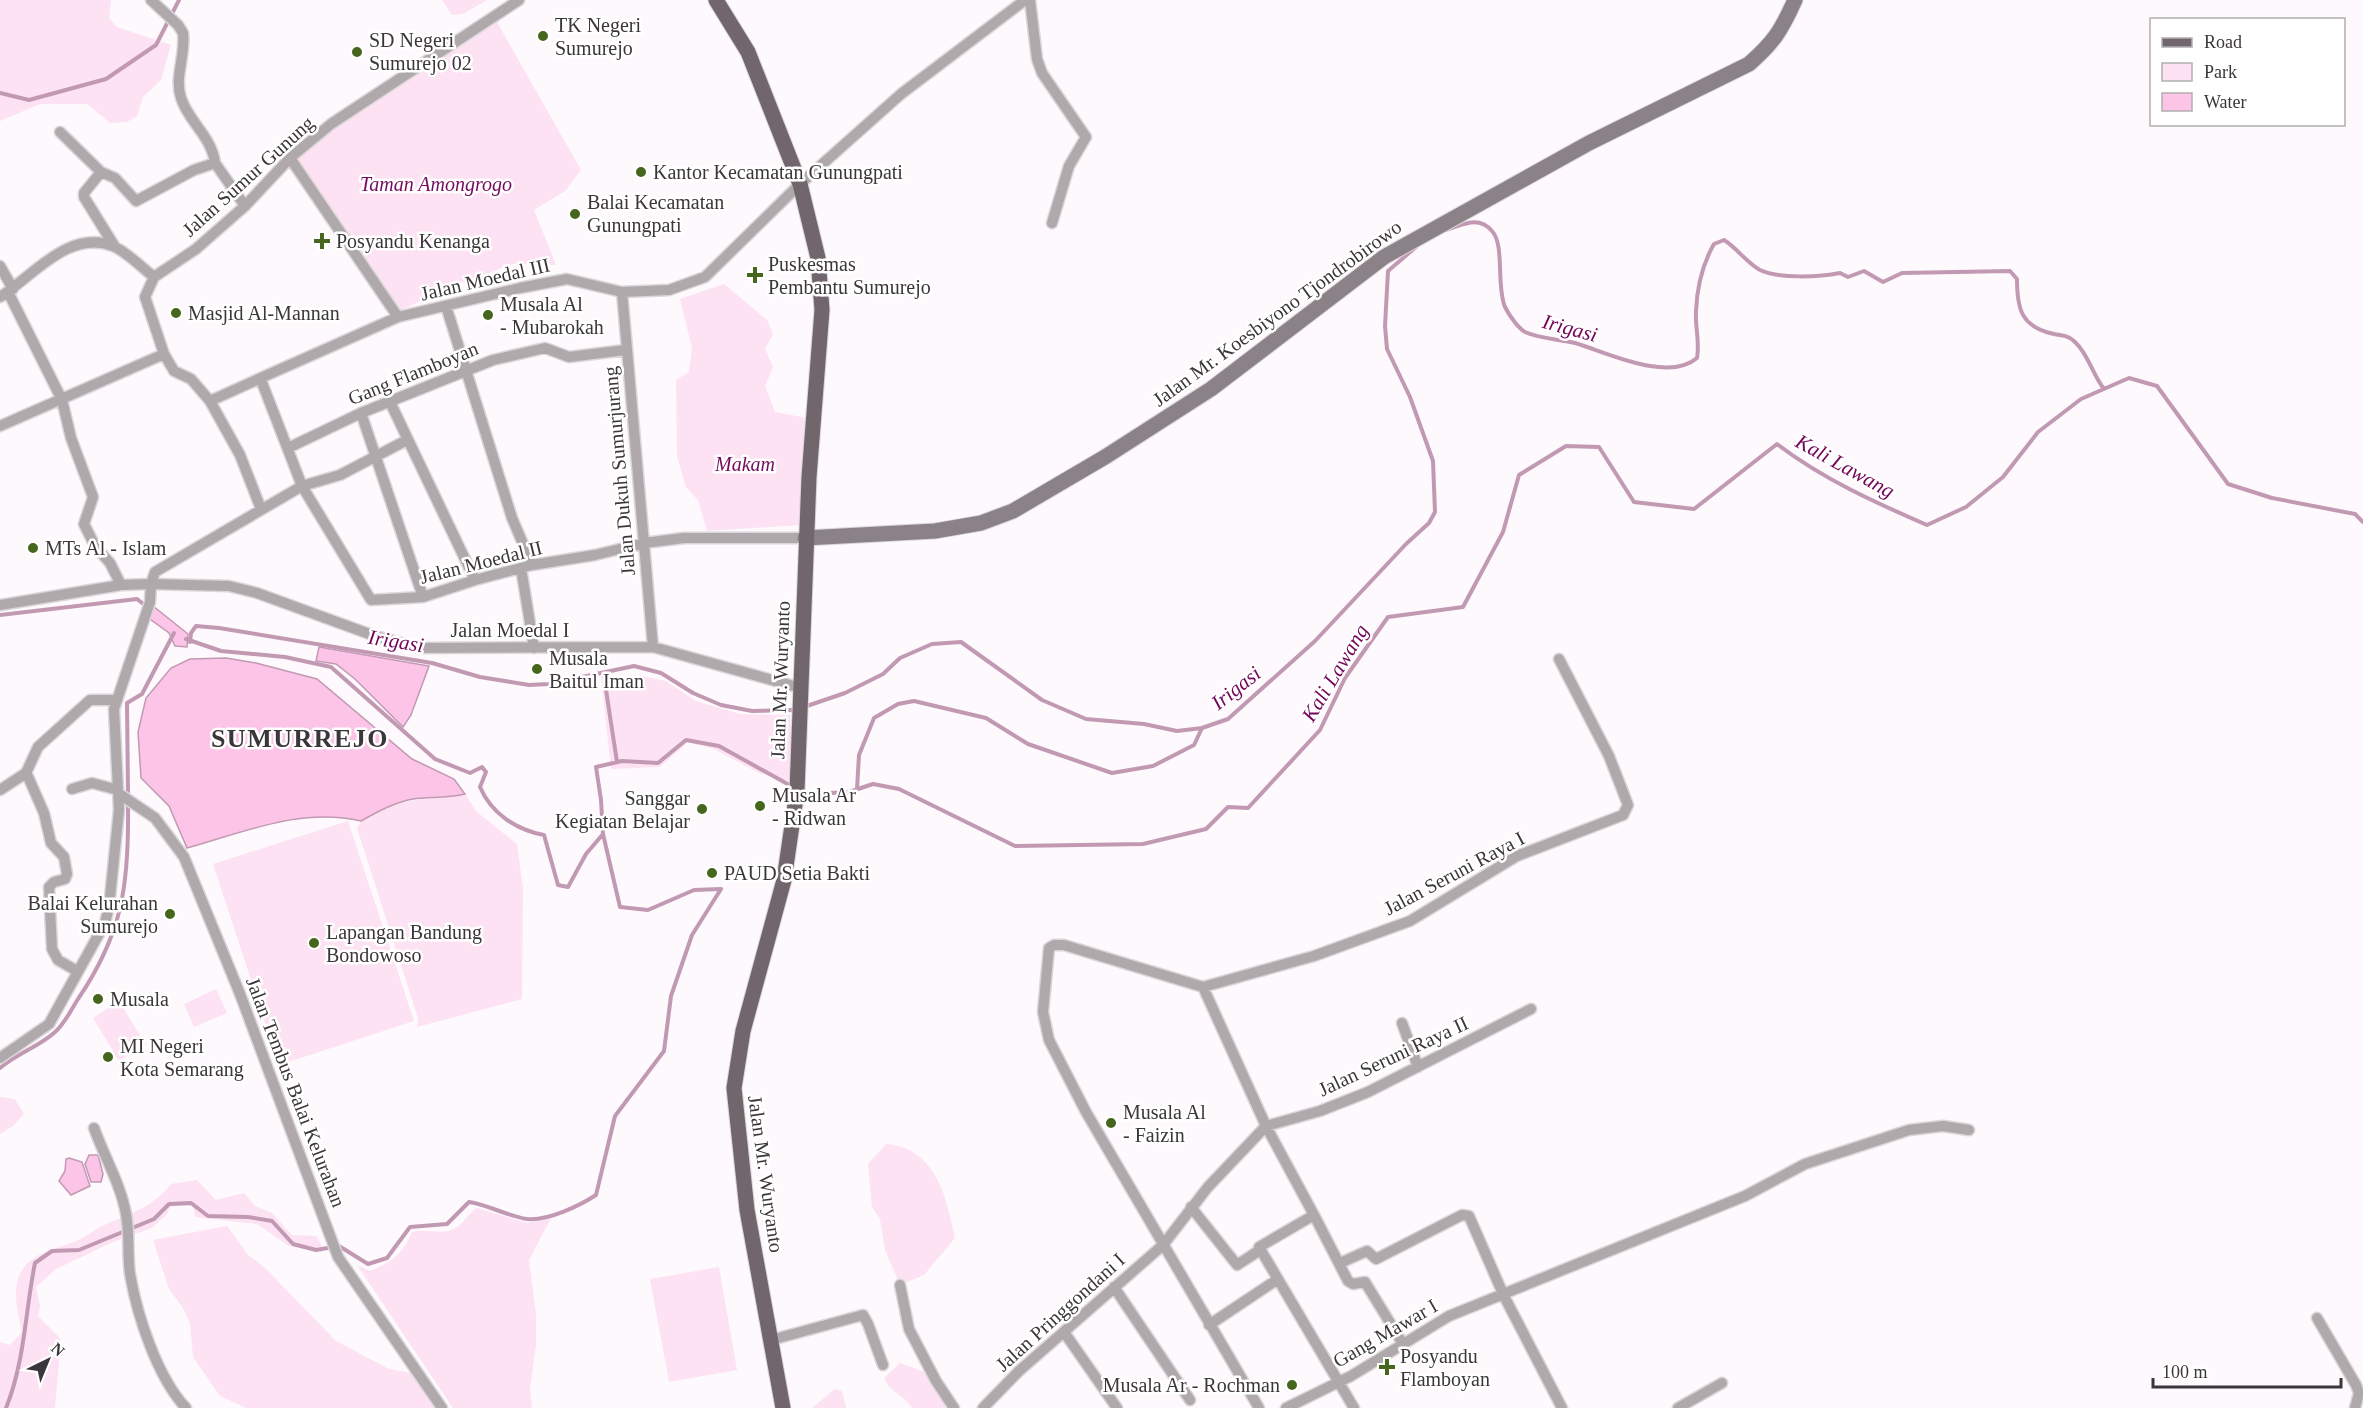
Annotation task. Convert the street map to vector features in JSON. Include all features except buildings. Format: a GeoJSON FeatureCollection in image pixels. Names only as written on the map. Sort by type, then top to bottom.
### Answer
{"type":"FeatureCollection","features":[{"type":"Feature","properties":{"kind":"main road","name":"Jalan Mr. Wuryanto"},"geometry":{"type":"LineString","coordinates":[[716,0],[748,52],[800,184],[818,258],[822,310],[806,538],[796,791],[784,880],[743,1031],[734,1088],[747,1210],[783,1408]]}},
{"type":"Feature","properties":{"kind":"main road","name":"Jalan Mr. Koesbiyono Tjondrobirowo"},"geometry":{"type":"LineString","coordinates":[[806,538],[935,531],[981,523],[1013,511],[1105,457],[1211,389],[1384,257],[1589,143],[1749,64],[1771,45],[1782,30],[1795,0]]}},
{"type":"Feature","properties":{"kind":"street"},"geometry":{"type":"LineString","coordinates":[[151,0],[178,25],[184,43],[178,84],[186,112],[213,152],[214,163],[245,206]]}},
{"type":"Feature","properties":{"kind":"street","name":"Jalan Sumur Gunung"},"geometry":{"type":"LineString","coordinates":[[154,277],[196,249],[245,206],[290,158],[331,124],[519,0]]}},
{"type":"Feature","properties":{"kind":"street","name":"Jalan Moedal III"},"geometry":{"type":"LineString","coordinates":[[210,401],[398,317],[567,279],[622,292],[669,290],[705,277],[800,184],[902,94],[1025,0]]}},
{"type":"Feature","properties":{"kind":"street"},"geometry":{"type":"LineString","coordinates":[[1030,0],[1037,58],[1042,73],[1086,137],[1069,166],[1052,223]]}},
{"type":"Feature","properties":{"kind":"street"},"geometry":{"type":"LineString","coordinates":[[60,132],[101,172],[115,178],[136,201],[194,170],[214,163]]}},
{"type":"Feature","properties":{"kind":"street"},"geometry":{"type":"LineString","coordinates":[[290,158],[398,317]]}},
{"type":"Feature","properties":{"kind":"street"},"geometry":{"type":"LineString","coordinates":[[101,172],[84,193],[84,197],[115,247]]}},
{"type":"Feature","properties":{"kind":"street"},"geometry":{"type":"LineString","coordinates":[[7,293],[60,252],[80,242],[93,240],[115,247],[154,277],[145,297],[164,354],[174,371],[191,379],[210,401],[240,455],[261,509]]}},
{"type":"Feature","properties":{"kind":"street"},"geometry":{"type":"LineString","coordinates":[[0,266],[7,293],[62,400],[71,438],[93,497],[84,524],[94,546],[110,563],[121,585]]}},
{"type":"Feature","properties":{"kind":"street","name":"Jalan Dukuh Sumurjurang"},"geometry":{"type":"LineString","coordinates":[[622,292],[625,350],[653,647]]}},
{"type":"Feature","properties":{"kind":"street"},"geometry":{"type":"LineString","coordinates":[[446,306],[526,566],[534,648]]}},
{"type":"Feature","properties":{"kind":"street","name":"Gang Flamboyan"},"geometry":{"type":"LineString","coordinates":[[288,448],[361,413],[494,360],[545,348],[569,357],[625,350]]}},
{"type":"Feature","properties":{"kind":"street"},"geometry":{"type":"LineString","coordinates":[[0,426],[164,354]]}},
{"type":"Feature","properties":{"kind":"street"},"geometry":{"type":"LineString","coordinates":[[263,377],[261,380],[302,486]]}},
{"type":"Feature","properties":{"kind":"street"},"geometry":{"type":"LineString","coordinates":[[390,402],[475,580]]}},
{"type":"Feature","properties":{"kind":"street"},"geometry":{"type":"LineString","coordinates":[[361,413],[423,597]]}},
{"type":"Feature","properties":{"kind":"street"},"geometry":{"type":"LineString","coordinates":[[0,1058],[49,1024],[77,971],[94,945],[110,907],[119,810],[114,709],[150,602],[151,584],[155,572],[302,486],[340,475],[407,440]]}},
{"type":"Feature","properties":{"kind":"street","name":"Jalan Moedal II"},"geometry":{"type":"LineString","coordinates":[[302,486],[368,598],[423,597],[526,566],[594,555],[644,543],[684,538],[806,538]]}},
{"type":"Feature","properties":{"kind":"street","name":"Jalan Moedal I"},"geometry":{"type":"LineString","coordinates":[[0,605],[121,585],[229,586],[257,593],[375,636],[420,648],[653,647],[801,687]]}},
{"type":"Feature","properties":{"kind":"street","name":"Jalan Seruni Raya I"},"geometry":{"type":"LineString","coordinates":[[1203,987],[1314,956],[1410,921],[1435,903],[1517,856],[1623,815],[1628,805],[1609,756],[1559,659]]}},
{"type":"Feature","properties":{"kind":"street"},"geometry":{"type":"LineString","coordinates":[[0,790],[26,772],[39,746],[90,700],[116,700]]}},
{"type":"Feature","properties":{"kind":"street"},"geometry":{"type":"LineString","coordinates":[[26,772],[44,813],[51,843],[64,857],[67,874],[65,879],[54,882],[50,887],[52,949],[58,960],[77,971]]}},
{"type":"Feature","properties":{"kind":"street"},"geometry":{"type":"LineString","coordinates":[[72,789],[92,783],[118,791]]}},
{"type":"Feature","properties":{"kind":"street","name":"Jalan Tembus Balai Kelurahan"},"geometry":{"type":"LineString","coordinates":[[118,791],[155,818],[184,857],[240,994],[338,1257],[442,1408]]}},
{"type":"Feature","properties":{"kind":"street"},"geometry":{"type":"LineString","coordinates":[[1259,1408],[1086,1112],[1047,1035],[1044,1012],[1046,960],[1049,948],[1054,945],[1064,945],[1203,987],[1266,1126],[1350,1283],[1365,1282],[1403,1344]]}},
{"type":"Feature","properties":{"kind":"street","name":"Jalan Seruni Raya II"},"geometry":{"type":"LineString","coordinates":[[1266,1126],[1346,1101],[1532,1009]]}},
{"type":"Feature","properties":{"kind":"street"},"geometry":{"type":"LineString","coordinates":[[1402,1023],[1418,1066]]}},
{"type":"Feature","properties":{"kind":"street"},"geometry":{"type":"LineString","coordinates":[[1163,1245],[1191,1208],[1266,1126]]}},
{"type":"Feature","properties":{"kind":"street","name":"Gang Mawar I"},"geometry":{"type":"LineString","coordinates":[[1286,1408],[1449,1317],[1745,1196],[1805,1164],[1910,1130],[1943,1126],[1969,1130]]}},
{"type":"Feature","properties":{"kind":"street"},"geometry":{"type":"LineString","coordinates":[[94,1128],[126,1212],[130,1273],[143,1321],[156,1358],[178,1399],[186,1408]]}},
{"type":"Feature","properties":{"kind":"street"},"geometry":{"type":"LineString","coordinates":[[1191,1208],[1236,1264],[1260,1250]]}},
{"type":"Feature","properties":{"kind":"street"},"geometry":{"type":"LineString","coordinates":[[1340,1263],[1367,1251],[1376,1259],[1465,1214],[1471,1217],[1504,1296],[1562,1408]]}},
{"type":"Feature","properties":{"kind":"street"},"geometry":{"type":"LineString","coordinates":[[1314,1215],[1259,1245],[1260,1250],[1353,1408]]}},
{"type":"Feature","properties":{"kind":"street","name":"Jalan Pringgondani I"},"geometry":{"type":"LineString","coordinates":[[983,1408],[1019,1371],[1163,1245]]}},
{"type":"Feature","properties":{"kind":"street"},"geometry":{"type":"LineString","coordinates":[[1209,1325],[1278,1279]]}},
{"type":"Feature","properties":{"kind":"street"},"geometry":{"type":"LineString","coordinates":[[900,1285],[909,1329],[936,1381],[954,1408]]}},
{"type":"Feature","properties":{"kind":"street"},"geometry":{"type":"LineString","coordinates":[[1114,1287],[1190,1400]]}},
{"type":"Feature","properties":{"kind":"street"},"geometry":{"type":"LineString","coordinates":[[771,1340],[862,1315],[883,1365]]}},
{"type":"Feature","properties":{"kind":"street"},"geometry":{"type":"LineString","coordinates":[[2317,1318],[2360,1393],[2355,1408]]}},
{"type":"Feature","properties":{"kind":"street"},"geometry":{"type":"LineString","coordinates":[[1064,1332],[1117,1408]]}},
{"type":"Feature","properties":{"kind":"street"},"geometry":{"type":"LineString","coordinates":[[1678,1408],[1722,1383]]}},
{"type":"Feature","properties":{"kind":"green space"},"geometry":{"type":"Polygon","coordinates":[[[0,0],[111,0],[109,18],[117,27],[171,45],[161,80],[143,97],[137,116],[127,122],[110,123],[87,104],[40,104],[0,121],[0,0]]]}},
{"type":"Feature","properties":{"kind":"green space"},"geometry":{"type":"Polygon","coordinates":[[[442,0],[487,0],[463,14],[452,15],[442,0]]]}},
{"type":"Feature","properties":{"kind":"green space","name":"Taman Amongrogo"},"geometry":{"type":"Polygon","coordinates":[[[497,22],[581,170],[565,191],[534,210],[556,265],[513,264],[452,286],[397,312],[297,159],[322,137],[497,22]]]}},
{"type":"Feature","properties":{"kind":"green space","name":"Makam"},"geometry":{"type":"Polygon","coordinates":[[[724,284],[767,320],[773,334],[765,349],[773,367],[765,386],[775,412],[807,418],[800,525],[707,531],[698,500],[686,487],[677,456],[676,380],[689,372],[692,348],[680,299],[724,284]]]}},
{"type":"Feature","properties":{"kind":"green space"},"geometry":{"type":"Polygon","coordinates":[[[601,676],[642,676],[666,681],[696,701],[740,714],[790,715],[793,782],[761,774],[714,749],[688,742],[660,767],[611,769],[601,676]]]}},
{"type":"Feature","properties":{"kind":"green space"},"geometry":{"type":"Polygon","coordinates":[[[465,794],[477,812],[517,844],[523,888],[522,999],[417,1027],[418,1018],[357,828],[365,818],[391,805],[465,794]]]}},
{"type":"Feature","properties":{"kind":"green space","name":"Lapangan Bandung Bondowoso"},"geometry":{"type":"Polygon","coordinates":[[[348,821],[414,1021],[279,1065],[213,864],[348,821]]]}},
{"type":"Feature","properties":{"kind":"green space"},"geometry":{"type":"Polygon","coordinates":[[[216,989],[227,1013],[194,1027],[184,1004],[216,989]]]}},
{"type":"Feature","properties":{"kind":"green space"},"geometry":{"type":"Polygon","coordinates":[[[119,1001],[146,1045],[119,1061],[93,1018],[119,1001]]]}},
{"type":"Feature","properties":{"kind":"green space"},"geometry":{"type":"Polygon","coordinates":[[[0,1097],[15,1099],[24,1114],[13,1126],[0,1134],[0,1097]]]}},
{"type":"Feature","properties":{"kind":"green space"},"geometry":{"type":"Polygon","coordinates":[[[886,1144],[903,1147],[917,1154],[927,1164],[942,1191],[955,1238],[924,1275],[900,1285],[885,1250],[880,1219],[872,1207],[868,1164],[886,1144]]]}},
{"type":"Feature","properties":{"kind":"green space"},"geometry":{"type":"Polygon","coordinates":[[[197,1180],[216,1200],[244,1193],[255,1206],[272,1213],[292,1235],[316,1236],[321,1244],[321,1252],[289,1246],[257,1224],[195,1217],[193,1205],[170,1207],[167,1214],[152,1228],[113,1242],[56,1269],[36,1287],[40,1306],[38,1316],[61,1339],[55,1408],[0,1408],[0,1342],[10,1345],[22,1332],[16,1287],[24,1267],[37,1256],[78,1240],[102,1226],[140,1210],[156,1199],[171,1184],[197,1180]]]}},
{"type":"Feature","properties":{"kind":"green space"},"geometry":{"type":"Polygon","coordinates":[[[477,1208],[527,1223],[551,1218],[529,1260],[536,1314],[536,1345],[530,1389],[532,1408],[453,1408],[357,1265],[370,1271],[378,1268],[401,1252],[412,1232],[451,1230],[459,1226],[477,1208]]]}},
{"type":"Feature","properties":{"kind":"green space"},"geometry":{"type":"Polygon","coordinates":[[[227,1226],[248,1255],[263,1266],[336,1341],[389,1369],[411,1373],[434,1408],[246,1408],[220,1396],[193,1357],[190,1323],[183,1308],[169,1289],[153,1240],[227,1226]]]}},
{"type":"Feature","properties":{"kind":"green space"},"geometry":{"type":"Polygon","coordinates":[[[719,1267],[737,1370],[669,1382],[650,1279],[719,1267]]]}},
{"type":"Feature","properties":{"kind":"green space"},"geometry":{"type":"Polygon","coordinates":[[[900,1363],[941,1378],[945,1408],[912,1408],[886,1383],[884,1378],[900,1363]]]}},
{"type":"Feature","properties":{"kind":"green space"},"geometry":{"type":"Polygon","coordinates":[[[835,1389],[842,1391],[846,1408],[812,1408],[835,1389]]]}},
{"type":"Feature","properties":{"kind":"water"},"geometry":{"type":"Polygon","coordinates":[[[153,606],[188,634],[187,647],[175,646],[169,633],[147,617],[153,606]]]}},
{"type":"Feature","properties":{"kind":"water"},"geometry":{"type":"Polygon","coordinates":[[[319,647],[429,666],[411,715],[403,727],[355,679],[336,664],[316,661],[319,647]]]}},
{"type":"Feature","properties":{"kind":"water"},"geometry":{"type":"Polygon","coordinates":[[[226,658],[256,663],[317,679],[412,759],[454,779],[465,794],[406,800],[361,821],[339,817],[317,817],[273,823],[187,848],[169,806],[141,778],[138,732],[146,698],[171,668],[190,659],[226,658]]]}},
{"type":"Feature","properties":{"kind":"water"},"geometry":{"type":"Polygon","coordinates":[[[89,1155],[98,1155],[103,1174],[101,1182],[91,1182],[85,1164],[89,1155]]]}},
{"type":"Feature","properties":{"kind":"water"},"geometry":{"type":"Polygon","coordinates":[[[66,1159],[82,1162],[90,1186],[71,1195],[59,1181],[65,1171],[66,1159]]]}},
{"type":"Feature","properties":{"kind":"waterway"},"geometry":{"type":"LineString","coordinates":[[0,93],[29,100],[106,79],[156,45],[179,0]]}},
{"type":"Feature","properties":{"kind":"waterway","name":"Irigasi"},"geometry":{"type":"LineString","coordinates":[[1446,230],[1476,222],[1487,226],[1492,231],[1498,246],[1502,298],[1514,321],[1525,332],[1543,338],[1575,343],[1654,367],[1685,365],[1697,358],[1696,311],[1701,276],[1714,244],[1724,240],[1755,267],[1778,275],[1811,276],[1840,273],[1848,277],[1864,271],[1883,282],[1902,273],[2010,271],[2017,279],[2018,299],[2023,315],[2034,327],[2065,336],[2080,347],[2104,389]]}},
{"type":"Feature","properties":{"kind":"waterway","name":"Irigasi"},"geometry":{"type":"LineString","coordinates":[[807,706],[845,693],[883,674],[900,658],[932,644],[961,642],[1042,700],[1086,719],[1144,724],[1177,731],[1202,728],[1228,719],[1315,641],[1406,544],[1429,523],[1435,512],[1433,461],[1410,397],[1387,349],[1385,326],[1388,271],[1416,247]]}},
{"type":"Feature","properties":{"kind":"waterway","name":"Kali Lawang"},"geometry":{"type":"LineString","coordinates":[[800,790],[811,794],[849,792],[873,784],[899,789],[1015,846],[1143,844],[1206,829],[1228,807],[1248,808],[1320,730],[1345,678],[1388,617],[1463,607],[1503,532],[1519,475],[1566,446],[1599,447],[1634,502],[1694,509],[1777,444],[1831,479],[1927,525],[1966,507],[2003,477],[2038,432],[2081,399],[2129,378],[2157,386],[2228,484],[2272,498],[2355,514],[2363,522]]}},
{"type":"Feature","properties":{"kind":"waterway"},"geometry":{"type":"LineString","coordinates":[[0,615],[137,599],[146,606]]}},
{"type":"Feature","properties":{"kind":"waterway","name":"Irigasi"},"geometry":{"type":"LineString","coordinates":[[190,642],[191,633],[196,626],[219,628],[432,663],[480,677],[529,685],[549,684],[634,666],[661,673],[693,693],[721,705],[752,711],[793,710]]}},
{"type":"Feature","properties":{"kind":"waterway"},"geometry":{"type":"LineString","coordinates":[[128,793],[127,703],[142,694],[174,633]]}},
{"type":"Feature","properties":{"kind":"waterway","name":"Kali Lawang"},"geometry":{"type":"LineString","coordinates":[[186,639],[221,651],[285,657],[331,667],[435,759],[470,773],[482,767],[486,772],[480,787],[491,805],[514,824],[544,835],[558,885],[568,887],[586,854],[603,834],[596,767],[622,761],[658,763],[686,740],[719,746],[793,787]]}},
{"type":"Feature","properties":{"kind":"waterway","name":"Irigasi"},"geometry":{"type":"LineString","coordinates":[[606,672],[606,690],[617,762]]}},
{"type":"Feature","properties":{"kind":"waterway","name":"Irigasi"},"geometry":{"type":"LineString","coordinates":[[857,789],[859,755],[874,718],[898,704],[914,701],[986,718],[1028,744],[1112,773],[1153,766],[1194,745],[1202,728]]}},
{"type":"Feature","properties":{"kind":"waterway"},"geometry":{"type":"LineString","coordinates":[[0,1068],[58,1030],[105,952],[114,929],[124,884],[128,806]]}},
{"type":"Feature","properties":{"kind":"waterway"},"geometry":{"type":"LineString","coordinates":[[6,1408],[21,1354],[35,1263],[52,1251],[79,1250],[154,1219],[169,1204],[191,1203],[208,1216],[248,1217],[272,1221],[293,1244],[316,1250],[339,1246],[368,1264],[387,1258],[410,1227],[447,1224],[469,1202],[520,1218],[535,1219],[563,1212],[596,1195],[615,1116],[664,1051],[671,996],[692,935],[721,889],[694,890],[648,910],[620,907],[603,834]]}},
{"type":"Feature","properties":{"kind":"place","name":"TK Negeri Sumurejo"},"geometry":{"type":"Point","coordinates":[543,36]}},
{"type":"Feature","properties":{"kind":"place","name":"SD Negeri Sumurejo 02"},"geometry":{"type":"Point","coordinates":[357,52]}},
{"type":"Feature","properties":{"kind":"place","name":"Kantor Kecamatan Gunungpati"},"geometry":{"type":"Point","coordinates":[641,172]}},
{"type":"Feature","properties":{"kind":"place","name":"Balai Kecamatan Gunungpati"},"geometry":{"type":"Point","coordinates":[575,214]}},
{"type":"Feature","properties":{"kind":"place","name":"Posyandu Kenanga"},"geometry":{"type":"Point","coordinates":[322,241]}},
{"type":"Feature","properties":{"kind":"place","name":"Puskesmas Pembantu Sumurejo"},"geometry":{"type":"Point","coordinates":[755,275]}},
{"type":"Feature","properties":{"kind":"place","name":"Masjid Al-Mannan"},"geometry":{"type":"Point","coordinates":[176,313]}},
{"type":"Feature","properties":{"kind":"place","name":"Musala Al - Mubarokah"},"geometry":{"type":"Point","coordinates":[488,315]}},
{"type":"Feature","properties":{"kind":"place","name":"MTs Al - Islam"},"geometry":{"type":"Point","coordinates":[33,548]}},
{"type":"Feature","properties":{"kind":"place","name":"Musala Baitul Iman"},"geometry":{"type":"Point","coordinates":[537,669]}},
{"type":"Feature","properties":{"kind":"place","name":"Musala Ar - Ridwan"},"geometry":{"type":"Point","coordinates":[760,806]}},
{"type":"Feature","properties":{"kind":"place","name":"Sanggar Kegiatan Belajar"},"geometry":{"type":"Point","coordinates":[702,809]}},
{"type":"Feature","properties":{"kind":"place","name":"PAUD Setia Bakti"},"geometry":{"type":"Point","coordinates":[712,873]}},
{"type":"Feature","properties":{"kind":"place","name":"Balai Kelurahan Sumurejo"},"geometry":{"type":"Point","coordinates":[170,914]}},
{"type":"Feature","properties":{"kind":"place","name":"Lapangan Bandung Bondowoso"},"geometry":{"type":"Point","coordinates":[314,943]}},
{"type":"Feature","properties":{"kind":"place","name":"Musala"},"geometry":{"type":"Point","coordinates":[98,999]}},
{"type":"Feature","properties":{"kind":"place","name":"MI Negeri Kota Semarang"},"geometry":{"type":"Point","coordinates":[108,1057]}},
{"type":"Feature","properties":{"kind":"place","name":"Musala Al - Faizin"},"geometry":{"type":"Point","coordinates":[1111,1123]}},
{"type":"Feature","properties":{"kind":"place","name":"Posyandu Flamboyan"},"geometry":{"type":"Point","coordinates":[1387,1367]}},
{"type":"Feature","properties":{"kind":"place","name":"Musala Ar - Rochman"},"geometry":{"type":"Point","coordinates":[1292,1385]}},
{"type":"Feature","properties":{"kind":"district","name":"SUMURREJO"},"geometry":{"type":"Point","coordinates":[300,738]}}]}
